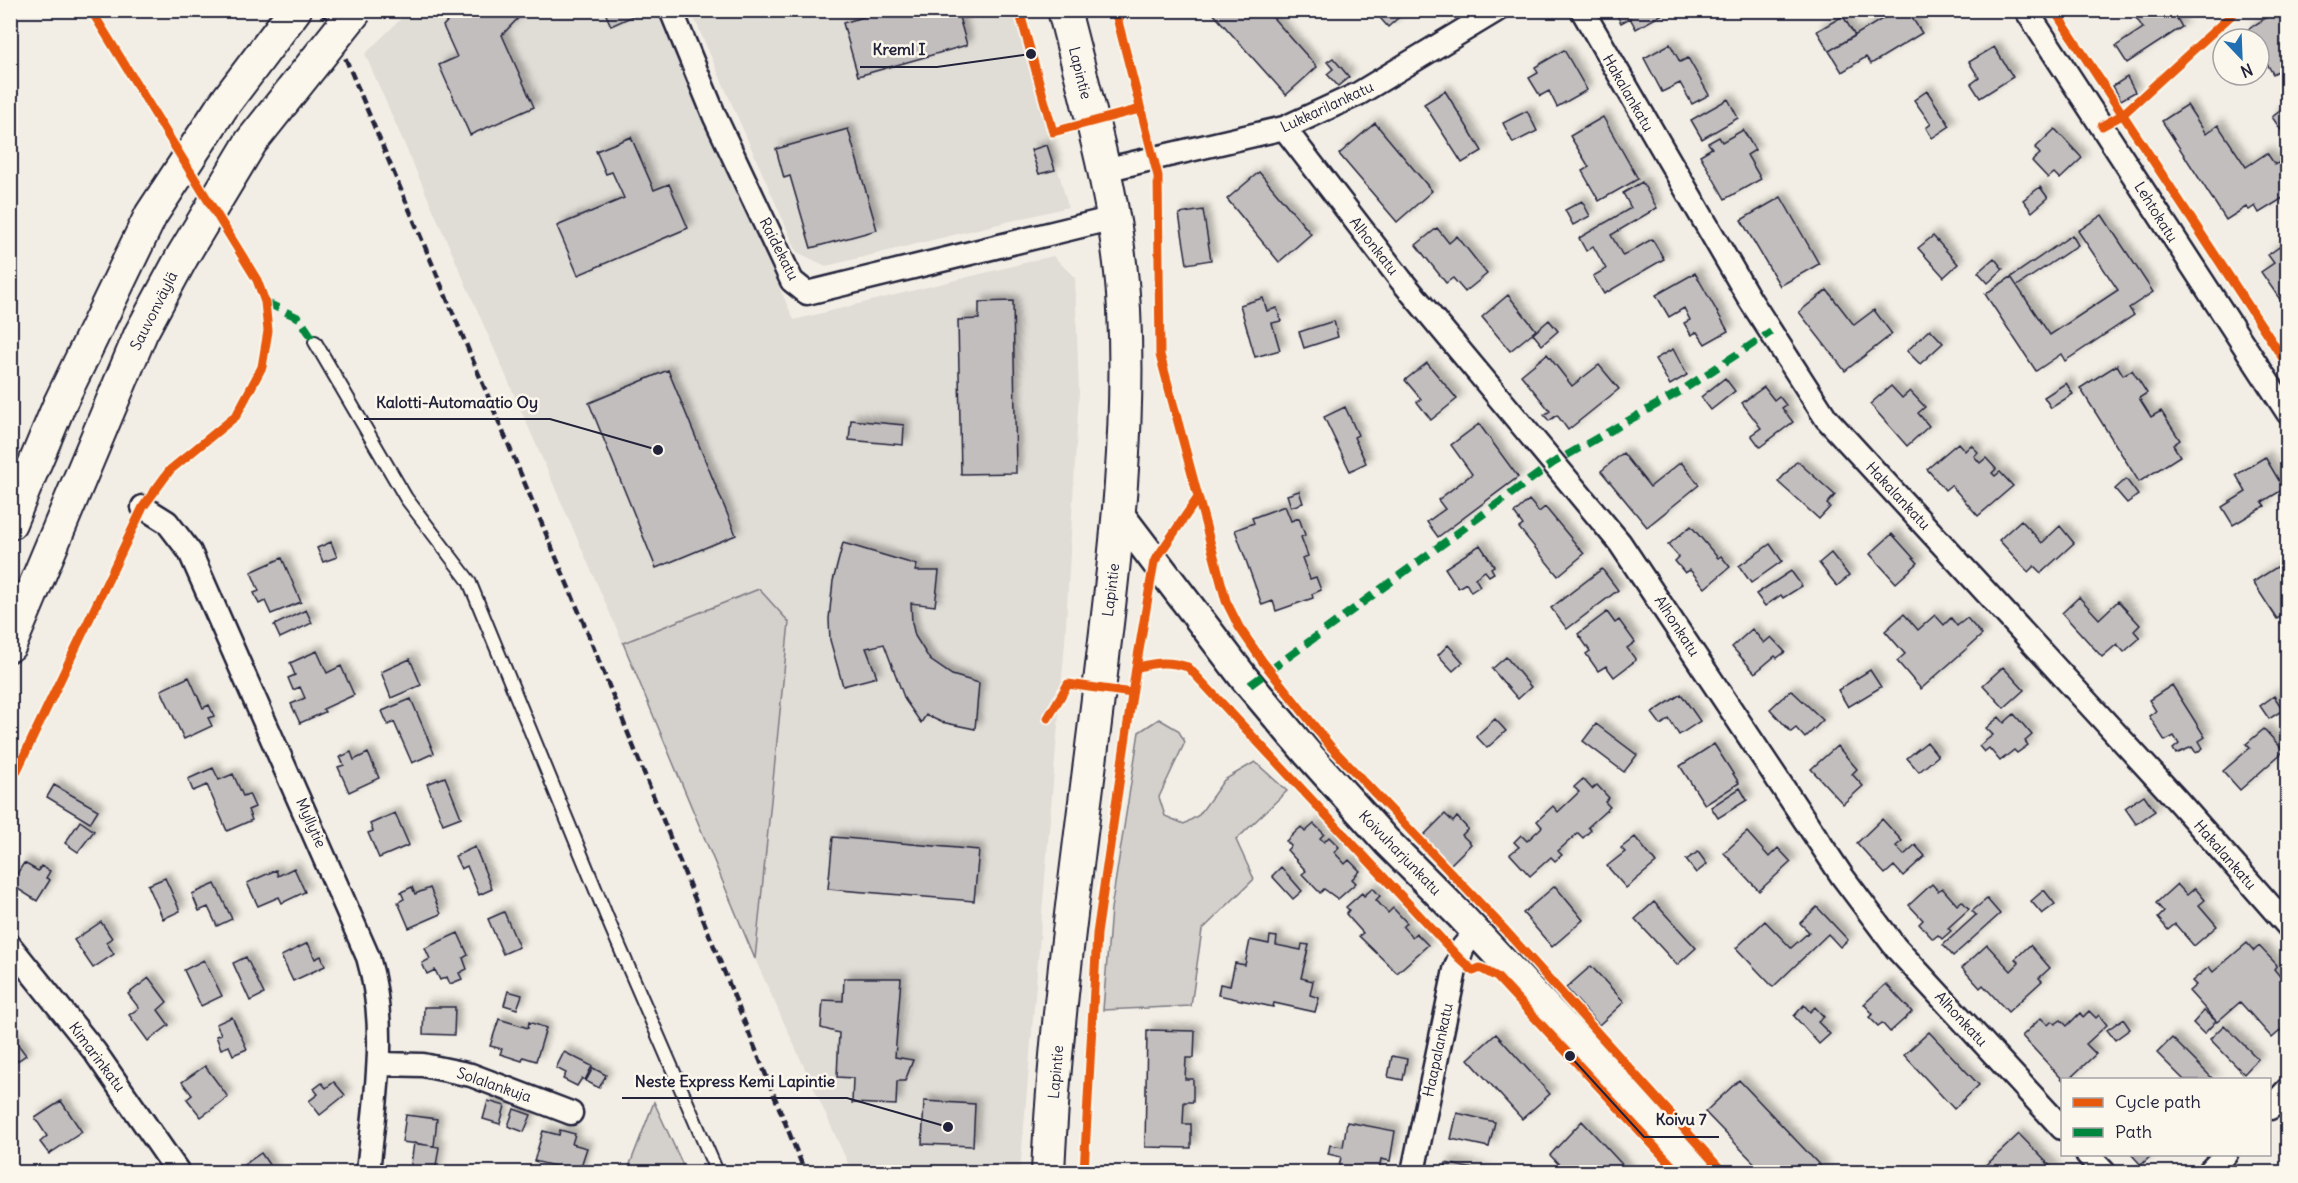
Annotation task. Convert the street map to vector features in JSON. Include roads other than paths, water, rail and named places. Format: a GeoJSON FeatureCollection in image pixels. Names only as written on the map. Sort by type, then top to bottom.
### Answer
{"type":"FeatureCollection","features":[{"type":"Feature","properties":{"kind":"main road"},"geometry":{"type":"LineString","coordinates":[[10,523],[60,404],[151,215],[222,106],[295,10]]}},
{"type":"Feature","properties":{"kind":"main road","name":"Sauvonväylä"},"geometry":{"type":"LineString","coordinates":[[10,645],[141,333],[182,257],[251,142],[356,10]]}},
{"type":"Feature","properties":{"kind":"main road","name":"Lapintie"},"geometry":{"type":"LineString","coordinates":[[1048,1173],[1065,967],[1120,515],[1127,388],[1124,308],[1114,218],[1064,10]]}},
{"type":"Feature","properties":{"kind":"street","name":"Raidekatu"},"geometry":{"type":"LineString","coordinates":[[671,10],[715,117],[792,281],[807,293],[1114,218]]}},
{"type":"Feature","properties":{"kind":"street","name":"Lukkarilankatu"},"geometry":{"type":"LineString","coordinates":[[1104,170],[1284,128],[1358,94],[1470,17],[1497,10]]}},
{"type":"Feature","properties":{"kind":"street","name":"Hakalankatu"},"geometry":{"type":"LineString","coordinates":[[1582,10],[1642,118],[1749,298],[1826,418],[2176,799],[2288,926]]}},
{"type":"Feature","properties":{"kind":"street","name":"Lehtokatu"},"geometry":{"type":"LineString","coordinates":[[2026,10],[2288,413]]}},
{"type":"Feature","properties":{"kind":"street","name":"Alhonkatu"},"geometry":{"type":"LineString","coordinates":[[1284,128],[1401,280],[1620,543],[1842,876],[1879,927],[2061,1127]]}},
{"type":"Feature","properties":{"kind":"street","name":"Myllytie"},"geometry":{"type":"LineString","coordinates":[[143,507],[167,522],[190,552],[350,909],[375,979],[380,1011],[380,1064],[368,1173]]}},
{"type":"Feature","properties":{"kind":"street","name":"Koivuharjunkatu"},"geometry":{"type":"LineString","coordinates":[[1120,515],[1244,678],[1286,728],[1387,842],[1476,932],[1701,1173]]}},
{"type":"Feature","properties":{"kind":"street","name":"Haapalankatu"},"geometry":{"type":"LineString","coordinates":[[1413,1173],[1455,970],[1463,947],[1476,932]]}},
{"type":"Feature","properties":{"kind":"street","name":"Kimarinkatu"},"geometry":{"type":"LineString","coordinates":[[10,946],[95,1052],[178,1173]]}},
{"type":"Feature","properties":{"kind":"street","name":"Solalankuja"},"geometry":{"type":"LineString","coordinates":[[380,1064],[423,1065],[471,1075],[572,1113]]}},
{"type":"Feature","properties":{"kind":"street"},"geometry":{"type":"LineString","coordinates":[[2271,1107],[2288,1089]]}},
{"type":"Feature","properties":{"kind":"street"},"geometry":{"type":"LineString","coordinates":[[2088,1156],[2104,1173]]}},
{"type":"Feature","properties":{"kind":"street"},"geometry":{"type":"LineString","coordinates":[[2209,1173],[2225,1156]]}},
{"type":"Feature","properties":{"kind":"lane"},"geometry":{"type":"LineString","coordinates":[[315,342],[406,498],[469,581],[611,927],[717,1173]]}},
{"type":"Feature","properties":{"kind":"railway"},"geometry":{"type":"LineString","coordinates":[[321,10],[342,50],[582,619],[805,1172]]}},
{"type":"Feature","properties":{"kind":"place","name":"Kreml I"},"geometry":{"type":"Point","coordinates":[1031,54]}},
{"type":"Feature","properties":{"kind":"place","name":"Kalotti-Automaatio Oy"},"geometry":{"type":"Point","coordinates":[658,450]}},
{"type":"Feature","properties":{"kind":"place","name":"Koivu 7"},"geometry":{"type":"Point","coordinates":[1570,1056]}},
{"type":"Feature","properties":{"kind":"place","name":"Neste Express Kemi Lapintie"},"geometry":{"type":"Point","coordinates":[948,1127]}}]}
